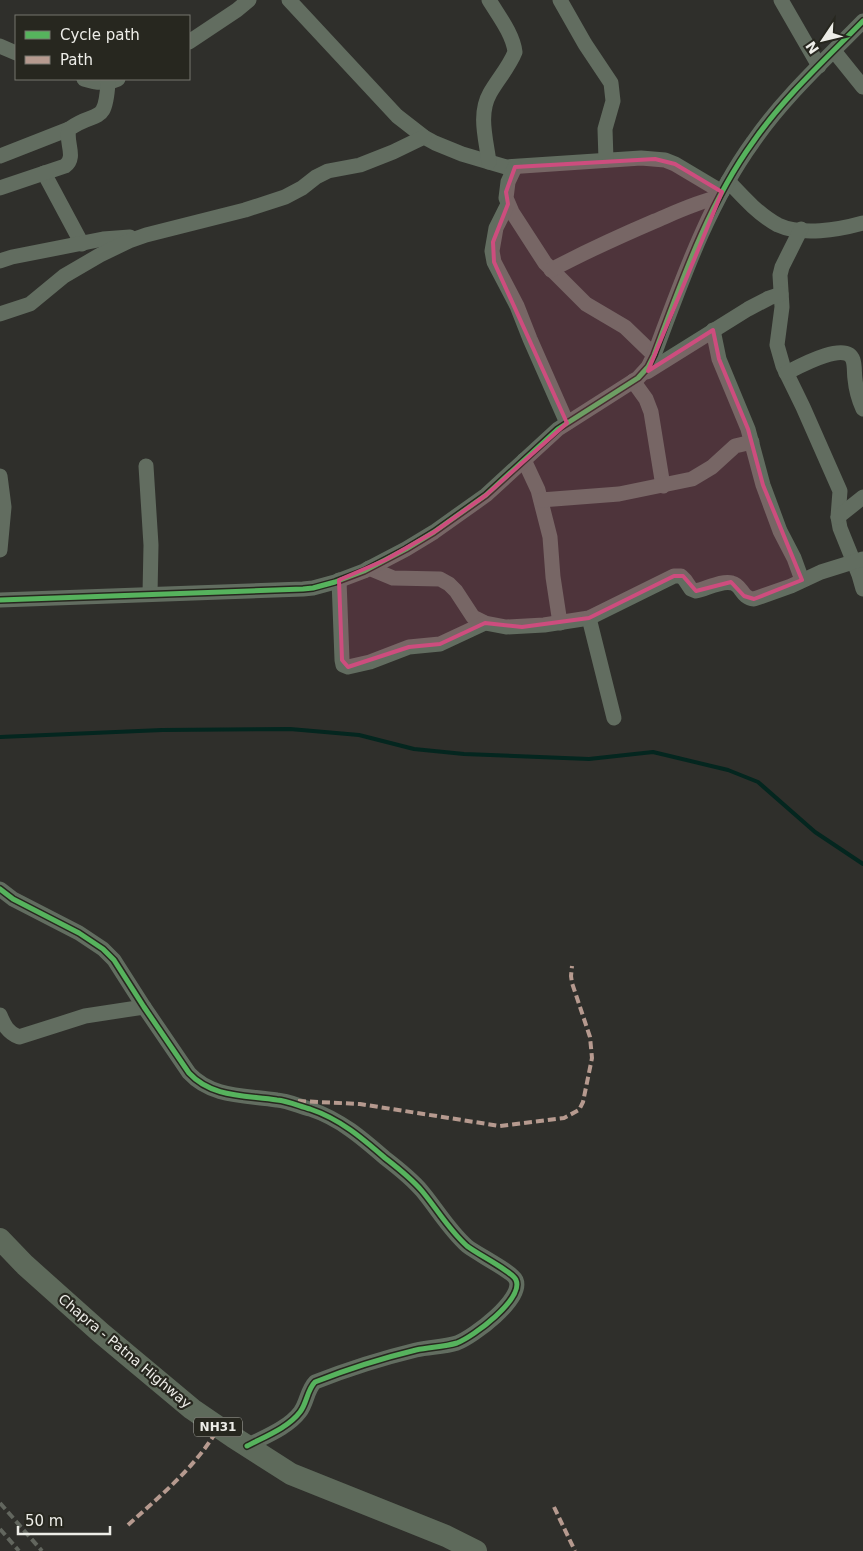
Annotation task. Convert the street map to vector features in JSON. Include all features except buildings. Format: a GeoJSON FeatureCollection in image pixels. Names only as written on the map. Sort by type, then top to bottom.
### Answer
{"type":"FeatureCollection","features":[{"type":"Feature","properties":{"kind":"highway","name":"Chapra - Patna Highway"},"geometry":{"type":"LineString","coordinates":[[0,1239],[32,1272],[100,1333],[192,1409],[247,1446],[291,1474],[446,1536],[476,1551]]}},
{"type":"Feature","properties":{"kind":"street"},"geometry":{"type":"LineString","coordinates":[[190,41],[249,0]]}},
{"type":"Feature","properties":{"kind":"street"},"geometry":{"type":"LineString","coordinates":[[289,0],[390,109],[424,137],[462,154],[515,167],[641,158],[665,160],[723,190],[744,197],[768,219],[780,226],[831,230],[863,223]]}},
{"type":"Feature","properties":{"kind":"street"},"geometry":{"type":"LineString","coordinates":[[489,162],[484,127],[484,107],[515,52],[512,42],[490,0]]}},
{"type":"Feature","properties":{"kind":"street"},"geometry":{"type":"LineString","coordinates":[[560,0],[585,44],[611,83],[613,101],[605,129],[606,160]]}},
{"type":"Feature","properties":{"kind":"street"},"geometry":{"type":"LineString","coordinates":[[780,0],[819,66]]}},
{"type":"Feature","properties":{"kind":"street"},"geometry":{"type":"LineString","coordinates":[[635,379],[648,366],[654,355],[687,270],[723,190],[759,133],[789,97],[863,21]]}},
{"type":"Feature","properties":{"kind":"street"},"geometry":{"type":"LineString","coordinates":[[0,46],[15,53]]}},
{"type":"Feature","properties":{"kind":"street"},"geometry":{"type":"LineString","coordinates":[[834,51],[863,87]]}},
{"type":"Feature","properties":{"kind":"street"},"geometry":{"type":"LineString","coordinates":[[0,156],[99,115],[104,110],[113,81],[99,83],[88,80]]}},
{"type":"Feature","properties":{"kind":"street"},"geometry":{"type":"LineString","coordinates":[[0,188],[65,166],[70,162],[72,157],[67,135],[69,129]]}},
{"type":"Feature","properties":{"kind":"street"},"geometry":{"type":"LineString","coordinates":[[0,314],[30,304],[53,284],[115,247],[146,235],[245,210],[285,197],[302,188],[316,176],[328,171],[360,165],[424,137]]}},
{"type":"Feature","properties":{"kind":"street"},"geometry":{"type":"LineString","coordinates":[[515,167],[508,182],[506,192],[508,204],[538,253],[551,270],[586,304],[625,328],[654,355]]}},
{"type":"Feature","properties":{"kind":"street"},"geometry":{"type":"LineString","coordinates":[[44,173],[82,244]]}},
{"type":"Feature","properties":{"kind":"street"},"geometry":{"type":"LineString","coordinates":[[551,270],[620,236],[723,190]]}},
{"type":"Feature","properties":{"kind":"street"},"geometry":{"type":"LineString","coordinates":[[508,204],[496,228],[492,252],[494,262],[517,306],[566,423]]}},
{"type":"Feature","properties":{"kind":"street"},"geometry":{"type":"LineString","coordinates":[[802,229],[782,267],[780,275],[782,306],[777,345],[786,373],[804,407],[840,491],[838,517],[840,528],[858,561],[863,589]]}},
{"type":"Feature","properties":{"kind":"street"},"geometry":{"type":"LineString","coordinates":[[0,261],[103,239],[146,235]]}},
{"type":"Feature","properties":{"kind":"street"},"geometry":{"type":"LineString","coordinates":[[0,600],[313,588],[340,580],[406,549],[486,495],[566,423],[759,302],[781,294]]}},
{"type":"Feature","properties":{"kind":"street"},"geometry":{"type":"LineString","coordinates":[[713,330],[719,359],[738,402],[752,442],[763,485],[780,531],[794,558],[802,580]]}},
{"type":"Feature","properties":{"kind":"street"},"geometry":{"type":"LineString","coordinates":[[786,373],[834,353],[846,353],[854,361],[855,380],[863,409]]}},
{"type":"Feature","properties":{"kind":"street"},"geometry":{"type":"LineString","coordinates":[[635,379],[651,412],[664,486]]}},
{"type":"Feature","properties":{"kind":"street"},"geometry":{"type":"LineString","coordinates":[[540,500],[619,494],[692,479],[712,466],[735,446],[752,442]]}},
{"type":"Feature","properties":{"kind":"street"},"geometry":{"type":"LineString","coordinates":[[524,460],[535,480],[550,537],[553,577],[560,623]]}},
{"type":"Feature","properties":{"kind":"street"},"geometry":{"type":"LineString","coordinates":[[146,466],[150,544],[150,594]]}},
{"type":"Feature","properties":{"kind":"street"},"geometry":{"type":"LineString","coordinates":[[0,476],[4,508],[0,550]]}},
{"type":"Feature","properties":{"kind":"street"},"geometry":{"type":"LineString","coordinates":[[838,517],[863,497]]}},
{"type":"Feature","properties":{"kind":"street"},"geometry":{"type":"LineString","coordinates":[[369,568],[393,578],[440,579],[456,591],[465,608],[473,616],[485,623],[506,627],[522,627],[589,618],[674,576],[681,576],[691,589],[696,591],[731,582],[737,585],[744,596],[749,599],[791,586],[821,572],[858,561]]}},
{"type":"Feature","properties":{"kind":"street"},"geometry":{"type":"LineString","coordinates":[[340,580],[342,660],[343,665],[348,667],[370,662],[409,647],[440,644],[485,623]]}},
{"type":"Feature","properties":{"kind":"street"},"geometry":{"type":"LineString","coordinates":[[589,618],[614,718]]}},
{"type":"Feature","properties":{"kind":"street"},"geometry":{"type":"LineString","coordinates":[[0,889],[13,899],[79,933],[103,949],[114,960],[144,1007],[197,1082],[225,1094],[287,1102],[324,1114],[350,1128],[420,1188],[467,1246],[516,1278],[518,1285],[515,1293],[502,1310],[466,1339],[452,1344],[400,1355],[315,1382],[310,1387],[304,1406],[293,1419],[247,1446]]}},
{"type":"Feature","properties":{"kind":"street"},"geometry":{"type":"LineString","coordinates":[[0,1014],[6,1029],[6,1036],[19,1037],[85,1016],[144,1007]]}},
{"type":"Feature","properties":{"kind":"highlighted area"},"geometry":{"type":"Polygon","coordinates":[[[655,159],[675,164],[722,192],[648,371],[713,330],[719,359],[748,429],[763,485],[802,580],[754,599],[744,596],[731,582],[696,591],[683,576],[674,576],[589,618],[522,627],[485,623],[440,644],[409,647],[348,667],[342,660],[339,580],[385,560],[434,532],[486,495],[567,423],[494,262],[493,242],[508,204],[506,192],[515,167],[655,159]]]}},
{"type":"Feature","properties":{"kind":"waterway"},"geometry":{"type":"LineString","coordinates":[[0,737],[162,730],[290,729],[359,735],[414,749],[464,754],[589,759],[653,752],[728,770],[758,782],[815,832],[863,864]]}},
{"type":"Feature","properties":{"kind":"railway"},"geometry":{"type":"LineString","coordinates":[[0,1503],[42,1551]]}},
{"type":"Feature","properties":{"kind":"railway"},"geometry":{"type":"LineString","coordinates":[[0,1529],[19,1551]]}},
{"type":"Feature","properties":{"kind":"marked path"},"geometry":{"type":"LineString","coordinates":[[298,1101],[360,1104],[500,1126],[564,1118],[579,1110],[583,1102],[592,1058],[590,1037],[572,983],[572,966]]}},
{"type":"Feature","properties":{"kind":"marked path"},"geometry":{"type":"LineString","coordinates":[[128,1525],[189,1468],[219,1427]]}},
{"type":"Feature","properties":{"kind":"marked path"},"geometry":{"type":"LineString","coordinates":[[554,1507],[575,1551]]}},
{"type":"Feature","properties":{"kind":"cycle path"},"geometry":{"type":"LineString","coordinates":[[0,600],[313,588],[364,571],[434,532],[486,495],[558,429],[638,378],[648,367],[697,245],[722,191],[737,166],[765,125],[778,110],[805,79],[863,21]]}},
{"type":"Feature","properties":{"kind":"cycle path"},"geometry":{"type":"LineString","coordinates":[[0,889],[13,899],[79,933],[103,949],[114,960],[189,1073],[198,1081],[208,1087],[230,1094],[289,1102],[321,1113],[341,1124],[368,1143],[404,1173],[422,1191],[454,1233],[467,1246],[508,1272],[516,1280],[516,1288],[505,1307],[474,1333],[457,1343],[416,1350],[353,1368],[315,1382],[295,1418],[275,1432],[247,1446]]}}]}
